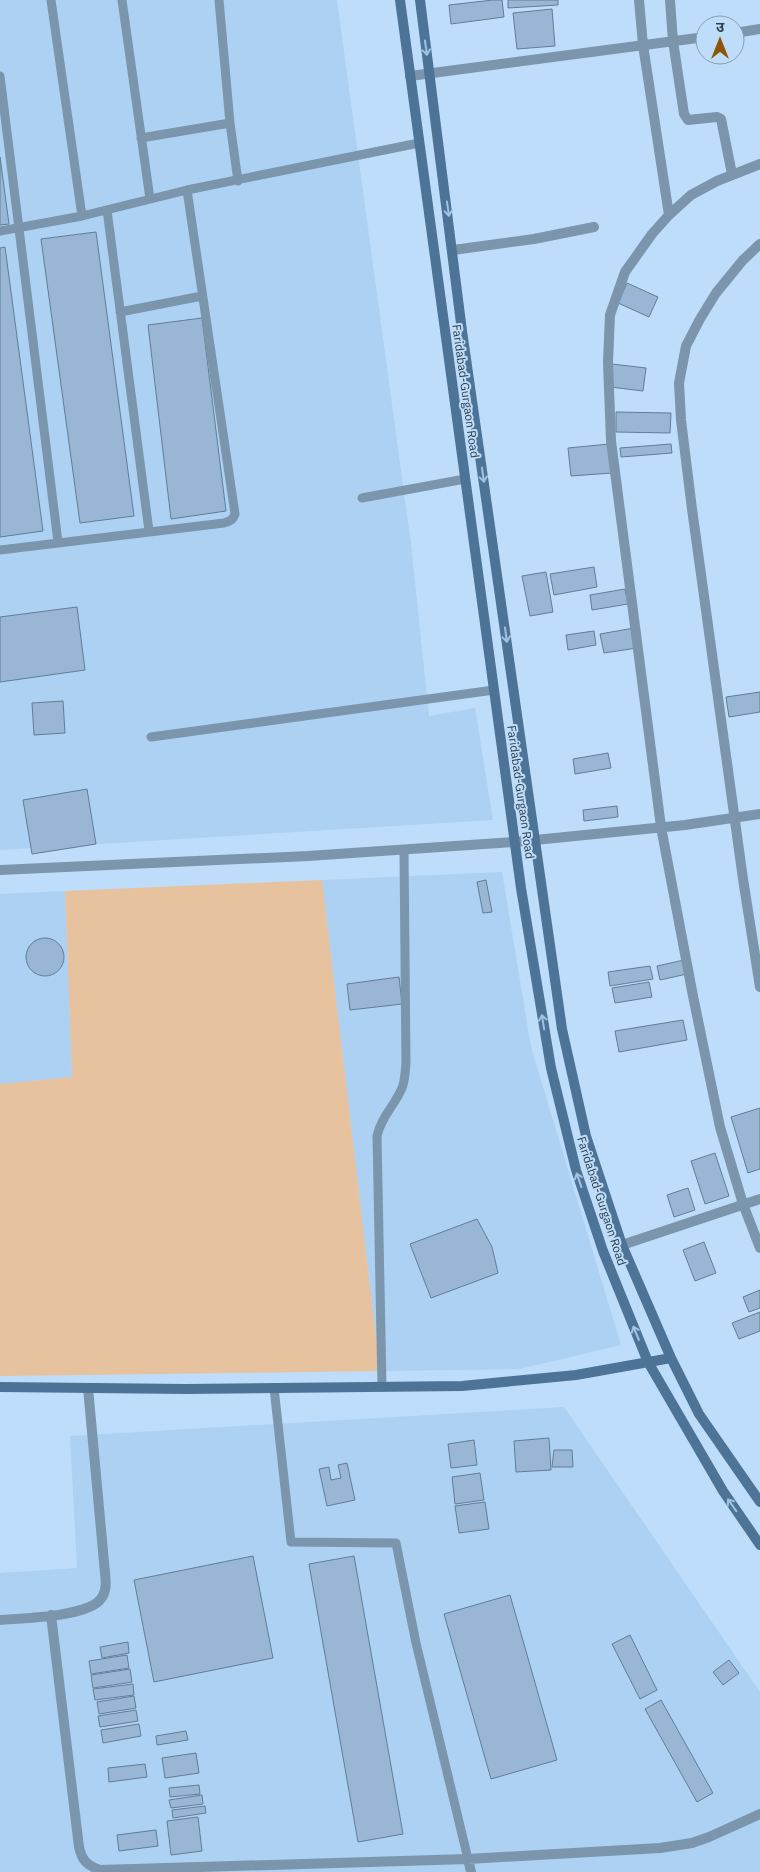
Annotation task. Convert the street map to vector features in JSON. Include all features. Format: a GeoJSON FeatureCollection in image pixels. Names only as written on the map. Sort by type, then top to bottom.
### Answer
{"type":"FeatureCollection","features":[{"type":"Feature","properties":{"kind":"main road","name":"Faridabad-Gurgaon Road"},"geometry":{"type":"LineString","coordinates":[[400,0],[515,842],[551,1068],[576,1170],[603,1251],[648,1362],[723,1491],[760,1545]]}},
{"type":"Feature","properties":{"kind":"main road","name":"Faridabad-Gurgaon Road"},"geometry":{"type":"LineString","coordinates":[[420,0],[462,331],[534,840],[562,1029],[586,1136],[622,1244],[671,1358],[699,1414],[760,1502]]}},
{"type":"Feature","properties":{"kind":"main road"},"geometry":{"type":"LineString","coordinates":[[0,1387],[274,1388],[462,1386],[576,1375],[671,1358]]}},
{"type":"Feature","properties":{"kind":"street"},"geometry":{"type":"LineString","coordinates":[[639,0],[643,45],[669,215]]}},
{"type":"Feature","properties":{"kind":"street"},"geometry":{"type":"LineString","coordinates":[[670,0],[684,114],[688,120],[717,117],[720,119],[732,174]]}},
{"type":"Feature","properties":{"kind":"street"},"geometry":{"type":"LineString","coordinates":[[745,31],[760,29]]}},
{"type":"Feature","properties":{"kind":"street"},"geometry":{"type":"LineString","coordinates":[[410,76],[695,38]]}},
{"type":"Feature","properties":{"kind":"street"},"geometry":{"type":"LineString","coordinates":[[760,164],[732,174],[691,196],[669,215],[652,234],[625,272],[610,315],[608,362],[611,442],[661,827],[712,1093],[743,1204],[760,1248]]}},
{"type":"Feature","properties":{"kind":"street"},"geometry":{"type":"LineString","coordinates":[[453,250],[534,239],[594,227]]}},
{"type":"Feature","properties":{"kind":"street"},"geometry":{"type":"LineString","coordinates":[[760,244],[732,273],[716,293],[700,319],[686,346],[680,384],[681,420],[692,508],[760,987]]}},
{"type":"Feature","properties":{"kind":"street"},"geometry":{"type":"LineString","coordinates":[[0,870],[308,856],[515,842],[661,827],[760,814]]}},
{"type":"Feature","properties":{"kind":"street"},"geometry":{"type":"LineString","coordinates":[[622,1244],[760,1199]]}},
{"type":"Feature","properties":{"kind":"street"},"geometry":{"type":"LineString","coordinates":[[0,1620],[73,1612],[90,1606],[104,1594],[106,1584],[88,1388]]}},
{"type":"Feature","properties":{"kind":"street"},"geometry":{"type":"LineString","coordinates":[[51,1615],[81,1858],[89,1866],[100,1870],[468,1859],[676,1846],[709,1837],[760,1814]]}},
{"type":"Feature","properties":{"kind":"street"},"geometry":{"type":"LineString","coordinates":[[468,1859],[471,1872]]}},
{"type":"Feature","properties":{"kind":"lane"},"geometry":{"type":"LineString","coordinates":[[51,0],[82,216]]}},
{"type":"Feature","properties":{"kind":"lane"},"geometry":{"type":"LineString","coordinates":[[122,0],[150,199]]}},
{"type":"Feature","properties":{"kind":"lane"},"geometry":{"type":"LineString","coordinates":[[219,0],[230,123],[238,181]]}},
{"type":"Feature","properties":{"kind":"lane"},"geometry":{"type":"LineString","coordinates":[[0,76],[58,542]]}},
{"type":"Feature","properties":{"kind":"lane"},"geometry":{"type":"LineString","coordinates":[[141,138],[230,123]]}},
{"type":"Feature","properties":{"kind":"lane"},"geometry":{"type":"LineString","coordinates":[[0,231],[82,216],[187,190],[419,144]]}},
{"type":"Feature","properties":{"kind":"lane"},"geometry":{"type":"LineString","coordinates":[[0,550],[224,523],[232,520],[235,514],[187,190]]}},
{"type":"Feature","properties":{"kind":"lane"},"geometry":{"type":"LineString","coordinates":[[107,210],[149,531]]}},
{"type":"Feature","properties":{"kind":"lane"},"geometry":{"type":"LineString","coordinates":[[120,312],[202,296]]}},
{"type":"Feature","properties":{"kind":"lane"},"geometry":{"type":"LineString","coordinates":[[362,498],[465,479]]}},
{"type":"Feature","properties":{"kind":"lane"},"geometry":{"type":"LineString","coordinates":[[151,738],[494,690]]}},
{"type":"Feature","properties":{"kind":"lane"},"geometry":{"type":"LineString","coordinates":[[382,1387],[377,1136],[384,1115],[396,1100],[404,1085],[406,1064],[404,850]]}},
{"type":"Feature","properties":{"kind":"lane"},"geometry":{"type":"LineString","coordinates":[[274,1388],[291,1542],[396,1543],[416,1644],[468,1859]]}},
{"type":"Feature","properties":{"kind":"shaded area"},"geometry":{"type":"Polygon","coordinates":[[[0,0],[337,0],[411,544],[429,716],[475,708],[493,820],[0,850],[0,0]]]}},
{"type":"Feature","properties":{"kind":"shaded area"},"geometry":{"type":"Polygon","coordinates":[[[502,872],[531,1047],[621,1345],[520,1369],[380,1371],[322,880],[502,872]]]}},
{"type":"Feature","properties":{"kind":"shaded area"},"geometry":{"type":"Polygon","coordinates":[[[322,880],[380,1371],[0,1376],[0,1084],[72,1077],[65,891],[322,880]]]}},
{"type":"Feature","properties":{"kind":"shaded area"},"geometry":{"type":"Polygon","coordinates":[[[65,891],[72,1077],[0,1084],[0,894],[65,891]]]}},
{"type":"Feature","properties":{"kind":"shaded area"},"geometry":{"type":"Polygon","coordinates":[[[564,1407],[760,1692],[760,1872],[0,1872],[0,1573],[77,1568],[70,1436],[564,1407]]]}},
{"type":"Feature","properties":{"kind":"building"},"geometry":{"type":"Polygon","coordinates":[[[502,0],[504,17],[451,24],[449,5],[502,0]]]}},
{"type":"Feature","properties":{"kind":"building"},"geometry":{"type":"Polygon","coordinates":[[[508,0],[558,0],[558,5],[508,8],[508,0]]]}},
{"type":"Feature","properties":{"kind":"building"},"geometry":{"type":"Polygon","coordinates":[[[552,9],[555,46],[517,49],[513,13],[552,9]]]}},
{"type":"Feature","properties":{"kind":"building"},"geometry":{"type":"Polygon","coordinates":[[[0,157],[9,224],[0,225],[0,157]]]}},
{"type":"Feature","properties":{"kind":"building"},"geometry":{"type":"Polygon","coordinates":[[[96,232],[134,516],[80,523],[41,239],[96,232]]]}},
{"type":"Feature","properties":{"kind":"building"},"geometry":{"type":"Polygon","coordinates":[[[5,247],[43,531],[0,537],[0,248],[5,247]]]}},
{"type":"Feature","properties":{"kind":"building"},"geometry":{"type":"Polygon","coordinates":[[[627,283],[658,297],[649,317],[618,303],[627,283]]]}},
{"type":"Feature","properties":{"kind":"building"},"geometry":{"type":"Polygon","coordinates":[[[202,318],[226,511],[171,519],[148,325],[202,318]]]}},
{"type":"Feature","properties":{"kind":"building"},"geometry":{"type":"Polygon","coordinates":[[[612,364],[646,368],[643,391],[610,387],[612,364]]]}},
{"type":"Feature","properties":{"kind":"building"},"geometry":{"type":"Polygon","coordinates":[[[616,412],[671,413],[670,433],[616,432],[616,412]]]}},
{"type":"Feature","properties":{"kind":"building"},"geometry":{"type":"Polygon","coordinates":[[[609,444],[612,473],[571,476],[568,448],[609,444]]]}},
{"type":"Feature","properties":{"kind":"building"},"geometry":{"type":"Polygon","coordinates":[[[671,444],[672,453],[621,457],[620,448],[671,444]]]}},
{"type":"Feature","properties":{"kind":"building"},"geometry":{"type":"Polygon","coordinates":[[[594,567],[597,587],[554,595],[550,574],[594,567]]]}},
{"type":"Feature","properties":{"kind":"building"},"geometry":{"type":"Polygon","coordinates":[[[546,572],[553,612],[530,616],[522,576],[546,572]]]}},
{"type":"Feature","properties":{"kind":"building"},"geometry":{"type":"Polygon","coordinates":[[[625,589],[628,604],[592,610],[590,595],[625,589]]]}},
{"type":"Feature","properties":{"kind":"building"},"geometry":{"type":"Polygon","coordinates":[[[77,607],[85,670],[0,682],[0,617],[77,607]]]}},
{"type":"Feature","properties":{"kind":"building"},"geometry":{"type":"Polygon","coordinates":[[[634,628],[637,648],[604,653],[600,634],[634,628]]]}},
{"type":"Feature","properties":{"kind":"building"},"geometry":{"type":"Polygon","coordinates":[[[594,631],[596,645],[568,650],[566,635],[594,631]]]}},
{"type":"Feature","properties":{"kind":"building"},"geometry":{"type":"Polygon","coordinates":[[[760,692],[760,712],[729,717],[726,697],[760,692]]]}},
{"type":"Feature","properties":{"kind":"building"},"geometry":{"type":"Polygon","coordinates":[[[63,701],[65,733],[34,735],[32,703],[63,701]]]}},
{"type":"Feature","properties":{"kind":"building"},"geometry":{"type":"Polygon","coordinates":[[[608,753],[611,768],[575,774],[573,759],[608,753]]]}},
{"type":"Feature","properties":{"kind":"building"},"geometry":{"type":"Polygon","coordinates":[[[87,789],[96,844],[32,854],[23,800],[87,789]]]}},
{"type":"Feature","properties":{"kind":"building"},"geometry":{"type":"Polygon","coordinates":[[[617,806],[618,817],[584,821],[583,810],[617,806]]]}},
{"type":"Feature","properties":{"kind":"building"},"geometry":{"type":"Polygon","coordinates":[[[486,880],[492,912],[483,913],[477,882],[486,880]]]}},
{"type":"Feature","properties":{"kind":"building"},"geometry":{"type":"Polygon","coordinates":[[[45,938],[52,939],[58,944],[63,950],[63,964],[58,970],[52,975],[45,976],[38,975],[32,970],[27,964],[26,957],[27,950],[32,944],[38,939],[45,938]]]}},
{"type":"Feature","properties":{"kind":"building"},"geometry":{"type":"Polygon","coordinates":[[[684,960],[687,974],[660,980],[657,966],[684,960]]]}},
{"type":"Feature","properties":{"kind":"building"},"geometry":{"type":"Polygon","coordinates":[[[650,966],[653,979],[610,986],[608,972],[650,966]]]}},
{"type":"Feature","properties":{"kind":"building"},"geometry":{"type":"Polygon","coordinates":[[[399,977],[402,1004],[350,1010],[347,984],[399,977]]]}},
{"type":"Feature","properties":{"kind":"building"},"geometry":{"type":"Polygon","coordinates":[[[649,982],[652,997],[615,1003],[612,988],[649,982]]]}},
{"type":"Feature","properties":{"kind":"building"},"geometry":{"type":"Polygon","coordinates":[[[683,1020],[687,1040],[619,1052],[615,1031],[683,1020]]]}},
{"type":"Feature","properties":{"kind":"building"},"geometry":{"type":"Polygon","coordinates":[[[760,1108],[760,1169],[748,1173],[731,1117],[760,1108]]]}},
{"type":"Feature","properties":{"kind":"building"},"geometry":{"type":"Polygon","coordinates":[[[715,1153],[729,1196],[705,1204],[691,1161],[715,1153]]]}},
{"type":"Feature","properties":{"kind":"building"},"geometry":{"type":"Polygon","coordinates":[[[688,1188],[695,1210],[674,1217],[667,1195],[688,1188]]]}},
{"type":"Feature","properties":{"kind":"building"},"geometry":{"type":"Polygon","coordinates":[[[477,1219],[492,1247],[498,1273],[431,1298],[410,1244],[477,1219]]]}},
{"type":"Feature","properties":{"kind":"building"},"geometry":{"type":"Polygon","coordinates":[[[704,1242],[716,1273],[695,1281],[683,1250],[704,1242]]]}},
{"type":"Feature","properties":{"kind":"building"},"geometry":{"type":"Polygon","coordinates":[[[760,1290],[760,1308],[749,1312],[743,1297],[760,1290]]]}},
{"type":"Feature","properties":{"kind":"building"},"geometry":{"type":"Polygon","coordinates":[[[760,1312],[760,1331],[739,1339],[732,1323],[760,1312]]]}},
{"type":"Feature","properties":{"kind":"building"},"geometry":{"type":"Polygon","coordinates":[[[549,1438],[551,1470],[516,1472],[514,1441],[549,1438]]]}},
{"type":"Feature","properties":{"kind":"building"},"geometry":{"type":"Polygon","coordinates":[[[474,1440],[477,1465],[451,1468],[448,1444],[474,1440]]]}},
{"type":"Feature","properties":{"kind":"building"},"geometry":{"type":"Polygon","coordinates":[[[554,1450],[572,1450],[573,1467],[552,1467],[554,1450]]]}},
{"type":"Feature","properties":{"kind":"building"},"geometry":{"type":"Polygon","coordinates":[[[347,1463],[355,1500],[327,1506],[319,1469],[329,1467],[331,1480],[341,1478],[338,1465],[347,1463]]]}},
{"type":"Feature","properties":{"kind":"building"},"geometry":{"type":"Polygon","coordinates":[[[480,1473],[484,1500],[455,1504],[452,1477],[480,1473]]]}},
{"type":"Feature","properties":{"kind":"building"},"geometry":{"type":"Polygon","coordinates":[[[485,1502],[489,1529],[459,1533],[455,1506],[485,1502]]]}},
{"type":"Feature","properties":{"kind":"building"},"geometry":{"type":"Polygon","coordinates":[[[253,1556],[273,1658],[154,1682],[134,1580],[253,1556]]]}},
{"type":"Feature","properties":{"kind":"building"},"geometry":{"type":"Polygon","coordinates":[[[354,1556],[403,1834],[358,1842],[309,1564],[354,1556]]]}},
{"type":"Feature","properties":{"kind":"building"},"geometry":{"type":"Polygon","coordinates":[[[510,1595],[557,1760],[491,1779],[444,1614],[510,1595]]]}},
{"type":"Feature","properties":{"kind":"building"},"geometry":{"type":"Polygon","coordinates":[[[630,1635],[657,1690],[640,1699],[612,1644],[630,1635]]]}},
{"type":"Feature","properties":{"kind":"building"},"geometry":{"type":"Polygon","coordinates":[[[128,1642],[129,1653],[102,1658],[100,1647],[128,1642]]]}},
{"type":"Feature","properties":{"kind":"building"},"geometry":{"type":"Polygon","coordinates":[[[127,1655],[129,1668],[91,1674],[89,1661],[127,1655]]]}},
{"type":"Feature","properties":{"kind":"building"},"geometry":{"type":"Polygon","coordinates":[[[729,1660],[739,1673],[723,1685],[713,1672],[729,1660]]]}},
{"type":"Feature","properties":{"kind":"building"},"geometry":{"type":"Polygon","coordinates":[[[130,1669],[132,1682],[93,1688],[91,1675],[130,1669]]]}},
{"type":"Feature","properties":{"kind":"building"},"geometry":{"type":"Polygon","coordinates":[[[133,1684],[134,1695],[95,1700],[93,1689],[133,1684]]]}},
{"type":"Feature","properties":{"kind":"building"},"geometry":{"type":"Polygon","coordinates":[[[134,1696],[136,1708],[99,1714],[97,1702],[134,1696]]]}},
{"type":"Feature","properties":{"kind":"building"},"geometry":{"type":"Polygon","coordinates":[[[661,1700],[713,1793],[697,1802],[645,1709],[661,1700]]]}},
{"type":"Feature","properties":{"kind":"building"},"geometry":{"type":"Polygon","coordinates":[[[136,1710],[138,1721],[100,1727],[98,1716],[136,1710]]]}},
{"type":"Feature","properties":{"kind":"building"},"geometry":{"type":"Polygon","coordinates":[[[139,1724],[141,1736],[103,1743],[101,1730],[139,1724]]]}},
{"type":"Feature","properties":{"kind":"building"},"geometry":{"type":"Polygon","coordinates":[[[186,1731],[188,1740],[157,1745],[156,1736],[186,1731]]]}},
{"type":"Feature","properties":{"kind":"building"},"geometry":{"type":"Polygon","coordinates":[[[196,1753],[199,1773],[165,1778],[162,1758],[196,1753]]]}},
{"type":"Feature","properties":{"kind":"building"},"geometry":{"type":"Polygon","coordinates":[[[145,1764],[147,1777],[109,1782],[108,1768],[145,1764]]]}},
{"type":"Feature","properties":{"kind":"building"},"geometry":{"type":"Polygon","coordinates":[[[199,1785],[200,1794],[170,1797],[169,1788],[199,1785]]]}},
{"type":"Feature","properties":{"kind":"building"},"geometry":{"type":"Polygon","coordinates":[[[202,1795],[203,1804],[171,1808],[169,1800],[202,1795]]]}},
{"type":"Feature","properties":{"kind":"building"},"geometry":{"type":"Polygon","coordinates":[[[205,1806],[206,1813],[173,1818],[172,1810],[205,1806]]]}},
{"type":"Feature","properties":{"kind":"building"},"geometry":{"type":"Polygon","coordinates":[[[198,1817],[202,1851],[171,1855],[167,1821],[198,1817]]]}},
{"type":"Feature","properties":{"kind":"building"},"geometry":{"type":"Polygon","coordinates":[[[156,1830],[158,1846],[119,1851],[117,1835],[156,1830]]]}}]}
